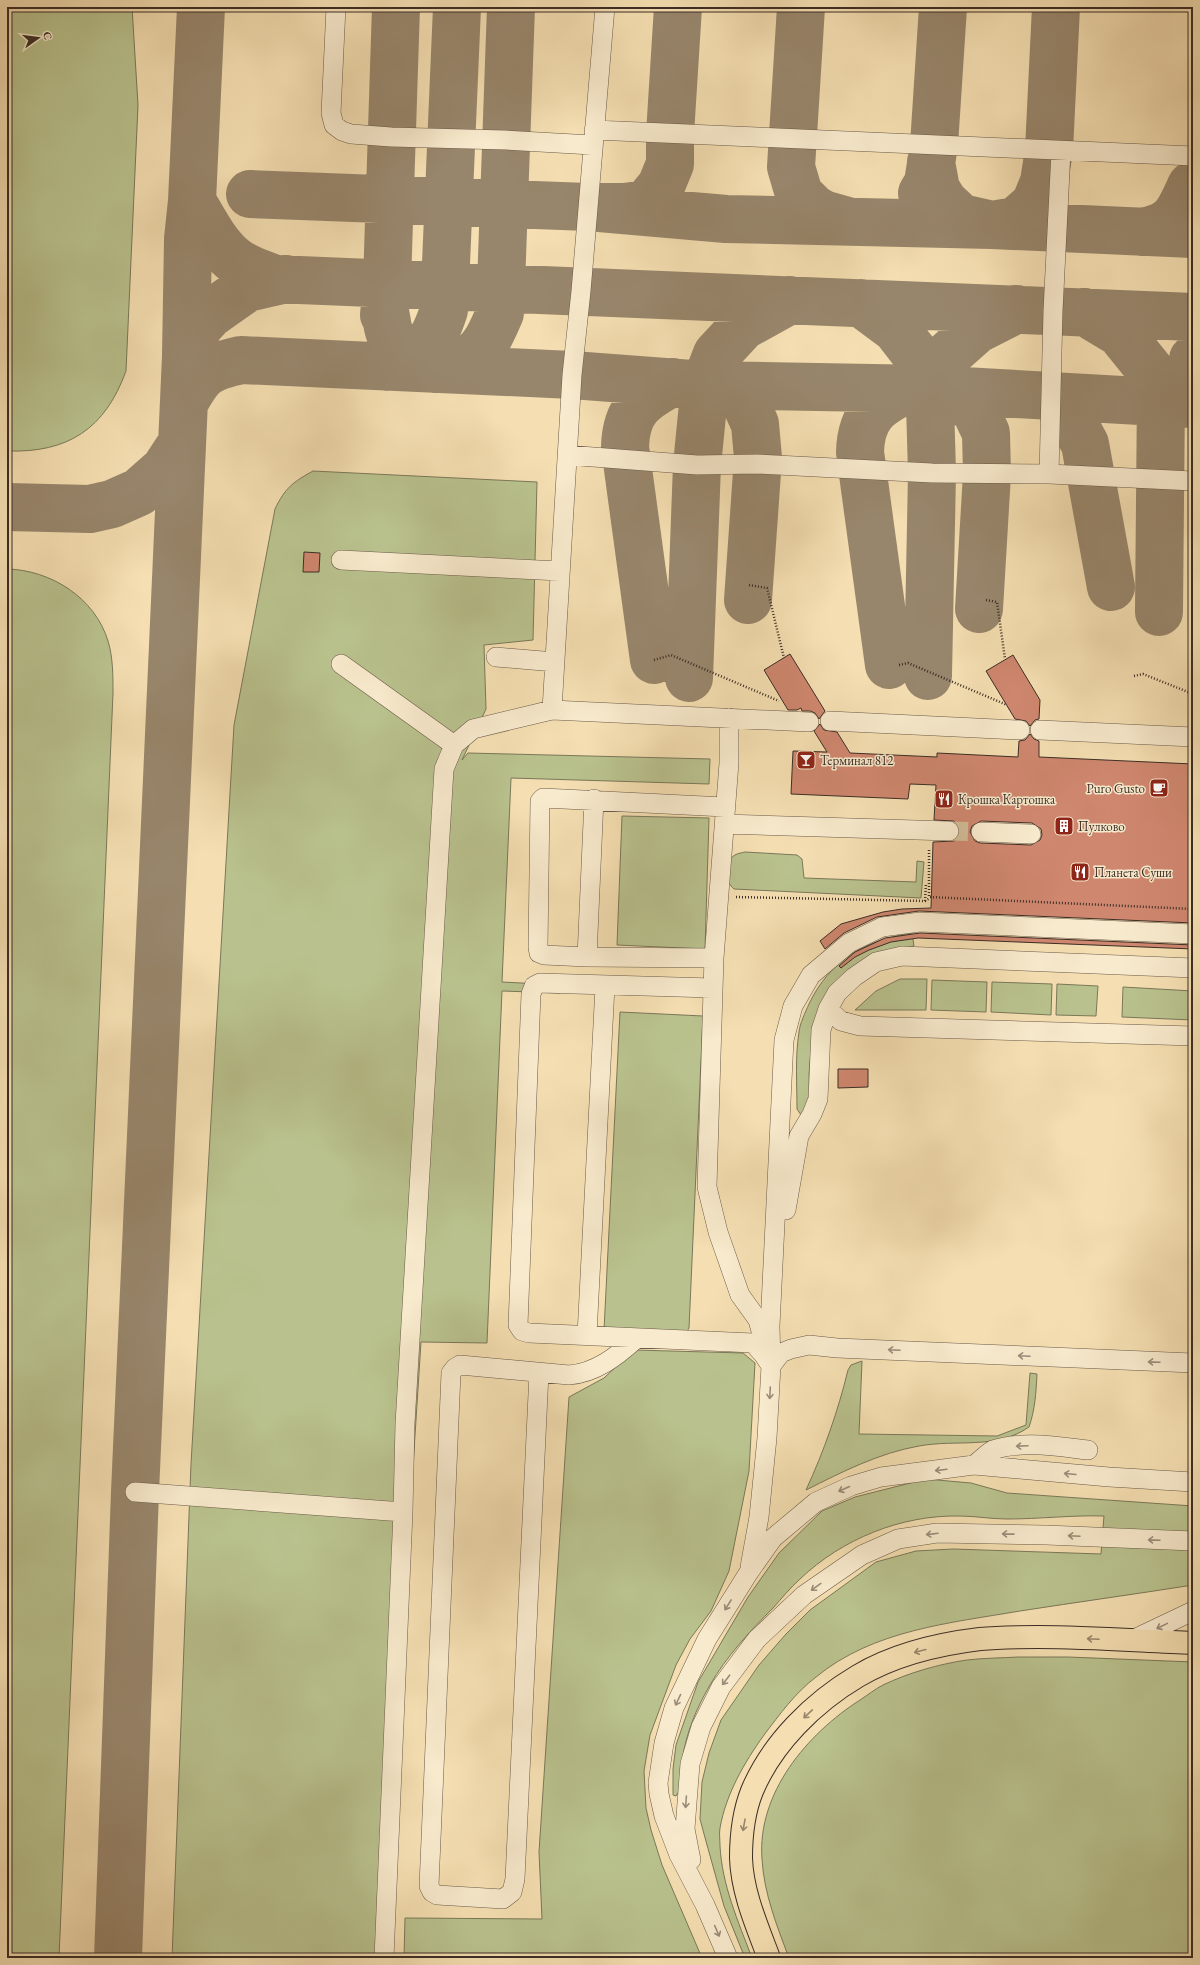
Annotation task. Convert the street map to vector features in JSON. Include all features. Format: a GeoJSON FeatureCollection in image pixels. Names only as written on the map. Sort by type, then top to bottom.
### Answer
{"type":"FeatureCollection","features":[{"type":"Feature","properties":{"kind":"main road"},"geometry":{"type":"LineString","coordinates":[[769,1958],[753,1916],[744,1880],[741,1858],[742,1837],[746,1814],[752,1791],[778,1748],[798,1723],[816,1706],[858,1676],[890,1661],[932,1647],[1002,1637],[1064,1637],[1193,1644]]}},
{"type":"Feature","properties":{"kind":"street"},"geometry":{"type":"LineString","coordinates":[[336,7],[331,113],[334,125],[342,131],[351,134],[391,137],[505,140],[593,138],[1061,150],[1193,156]]}},
{"type":"Feature","properties":{"kind":"street"},"geometry":{"type":"LineString","coordinates":[[552,710],[572,375],[581,291],[605,7]]}},
{"type":"Feature","properties":{"kind":"street"},"geometry":{"type":"LineString","coordinates":[[1049,474],[1053,311],[1061,150]]}},
{"type":"Feature","properties":{"kind":"street"},"geometry":{"type":"LineString","coordinates":[[567,455],[696,465],[757,464],[932,473],[1049,474],[1193,481]]}},
{"type":"Feature","properties":{"kind":"street"},"geometry":{"type":"LineString","coordinates":[[341,560],[560,571]]}},
{"type":"Feature","properties":{"kind":"street"},"geometry":{"type":"LineString","coordinates":[[496,657],[555,662]]}},
{"type":"Feature","properties":{"kind":"street"},"geometry":{"type":"LineString","coordinates":[[341,664],[454,745]]}},
{"type":"Feature","properties":{"kind":"street"},"geometry":{"type":"LineString","coordinates":[[384,1958],[403,1512],[405,1416],[444,769],[454,745],[473,729],[552,710],[809,722]]}},
{"type":"Feature","properties":{"kind":"street"},"geometry":{"type":"LineString","coordinates":[[729,718],[729,763],[712,988],[707,1187],[718,1232],[740,1295],[758,1320],[771,1366]]}},
{"type":"Feature","properties":{"kind":"street"},"geometry":{"type":"LineString","coordinates":[[830,721],[1020,730]]}},
{"type":"Feature","properties":{"kind":"street"},"geometry":{"type":"LineString","coordinates":[[1040,730],[1193,737]]}},
{"type":"Feature","properties":{"kind":"street"},"geometry":{"type":"LineString","coordinates":[[714,958],[587,957],[544,955],[539,953],[540,801],[543,798],[549,797],[594,799],[724,815],[949,831]]}},
{"type":"Feature","properties":{"kind":"street"},"geometry":{"type":"LineString","coordinates":[[587,957],[594,799]]}},
{"type":"Feature","properties":{"kind":"street"},"geometry":{"type":"LineString","coordinates":[[981,832],[1031,834]]}},
{"type":"Feature","properties":{"kind":"street"},"geometry":{"type":"LineString","coordinates":[[771,1366],[770,1326],[784,1040],[794,1006],[811,975],[849,943],[882,927],[920,922],[1193,934]]}},
{"type":"Feature","properties":{"kind":"street"},"geometry":{"type":"LineString","coordinates":[[749,1572],[759,1517],[767,1438],[771,1366],[779,1294],[782,1237],[799,1136],[812,1114],[818,1099],[820,1030],[828,1009],[837,993],[854,977],[876,962],[902,956],[1193,968]]}},
{"type":"Feature","properties":{"kind":"street"},"geometry":{"type":"LineString","coordinates":[[712,988],[540,983],[534,986],[531,994],[518,1325],[522,1331],[529,1333],[587,1335],[636,1339],[753,1343],[771,1366]]}},
{"type":"Feature","properties":{"kind":"street"},"geometry":{"type":"LineString","coordinates":[[587,1335],[605,986]]}},
{"type":"Feature","properties":{"kind":"street"},"geometry":{"type":"LineString","coordinates":[[828,1009],[841,1021],[860,1026],[1193,1036]]}},
{"type":"Feature","properties":{"kind":"street"},"geometry":{"type":"LineString","coordinates":[[539,1373],[516,1880],[512,1892],[503,1899],[437,1895],[432,1892],[429,1886],[451,1373],[460,1365],[539,1373],[569,1375],[583,1374],[600,1366],[623,1351],[636,1339]]}},
{"type":"Feature","properties":{"kind":"street"},"geometry":{"type":"LineString","coordinates":[[771,1366],[781,1353],[809,1345],[837,1348],[1193,1363]]}},
{"type":"Feature","properties":{"kind":"street"},"geometry":{"type":"LineString","coordinates":[[974,1465],[992,1451],[1007,1447],[1037,1445],[1088,1450]]}},
{"type":"Feature","properties":{"kind":"street"},"geometry":{"type":"LineString","coordinates":[[728,1958],[705,1905],[679,1855],[664,1816],[658,1783],[664,1743],[674,1708],[707,1639],[749,1572],[773,1538],[816,1502],[851,1486],[881,1477],[974,1465],[1109,1477],[1193,1482]]}},
{"type":"Feature","properties":{"kind":"street"},"geometry":{"type":"LineString","coordinates":[[135,1492],[403,1512]]}},
{"type":"Feature","properties":{"kind":"street"},"geometry":{"type":"LineString","coordinates":[[705,1905],[689,1852],[685,1829],[690,1764],[701,1727],[721,1687],[757,1639],[804,1595],[838,1570],[862,1555],[898,1539],[937,1533],[1046,1535],[1193,1541]]}},
{"type":"Feature","properties":{"kind":"street"},"geometry":{"type":"LineString","coordinates":[[1132,1640],[1193,1611]]}},
{"type":"Feature","properties":{"kind":"path"},"geometry":{"type":"LineString","coordinates":[[749,585],[767,588],[784,658]]}},
{"type":"Feature","properties":{"kind":"path"},"geometry":{"type":"LineString","coordinates":[[986,600],[997,602],[1005,659]]}},
{"type":"Feature","properties":{"kind":"path"},"geometry":{"type":"LineString","coordinates":[[654,660],[671,655],[784,703]]}},
{"type":"Feature","properties":{"kind":"path"},"geometry":{"type":"LineString","coordinates":[[899,665],[908,663],[1007,705]]}},
{"type":"Feature","properties":{"kind":"path"},"geometry":{"type":"LineString","coordinates":[[1134,676],[1143,674],[1193,694]]}},
{"type":"Feature","properties":{"kind":"path"},"geometry":{"type":"LineString","coordinates":[[929,850],[929,897],[1193,909]]}},
{"type":"Feature","properties":{"kind":"path"},"geometry":{"type":"LineString","coordinates":[[925,901],[926,883]]}},
{"type":"Feature","properties":{"kind":"path"},"geometry":{"type":"LineString","coordinates":[[719,896],[925,901],[931,898]]}},
{"type":"Feature","properties":{"kind":"green space"},"geometry":{"type":"Polygon","coordinates":[[[7,7],[132,7],[138,105],[126,371],[107,408],[82,434],[66,442],[48,448],[29,451],[7,451],[7,7]]]}},
{"type":"Feature","properties":{"kind":"green space"},"geometry":{"type":"Polygon","coordinates":[[[313,471],[537,482],[533,640],[484,645],[486,709],[462,760],[468,753],[710,759],[709,784],[511,778],[502,982],[559,985],[560,993],[502,991],[487,1343],[421,1342],[407,1560],[391,1958],[172,1958],[191,1464],[234,725],[275,509],[282,496],[290,486],[313,471]]]}},
{"type":"Feature","properties":{"kind":"green space"},"geometry":{"type":"Polygon","coordinates":[[[7,569],[40,575],[55,581],[69,589],[82,600],[93,612],[102,626],[110,647],[113,673],[59,1958],[7,1958],[7,569]]]}},
{"type":"Feature","properties":{"kind":"green space"},"geometry":{"type":"Polygon","coordinates":[[[622,816],[709,818],[705,949],[617,945],[622,816]]]}},
{"type":"Feature","properties":{"kind":"green space"},"geometry":{"type":"Polygon","coordinates":[[[745,852],[797,855],[802,859],[804,878],[916,882],[917,861],[924,862],[921,898],[734,889],[727,877],[726,872],[728,862],[736,854],[745,852]]]}},
{"type":"Feature","properties":{"kind":"green space"},"geometry":{"type":"Polygon","coordinates":[[[912,933],[914,946],[887,951],[859,964],[812,1040],[809,1074],[810,1109],[801,1115],[797,1109],[797,1061],[799,1032],[804,1014],[818,989],[827,975],[838,964],[864,947],[895,936],[912,933]]]}},
{"type":"Feature","properties":{"kind":"green space"},"geometry":{"type":"Polygon","coordinates":[[[900,979],[927,979],[926,1010],[855,1010],[876,991],[900,979]]]}},
{"type":"Feature","properties":{"kind":"green space"},"geometry":{"type":"Polygon","coordinates":[[[932,980],[987,982],[986,1012],[931,1010],[932,980]]]}},
{"type":"Feature","properties":{"kind":"green space"},"geometry":{"type":"Polygon","coordinates":[[[992,982],[1052,984],[1051,1015],[991,1012],[992,982]]]}},
{"type":"Feature","properties":{"kind":"green space"},"geometry":{"type":"Polygon","coordinates":[[[1057,984],[1098,986],[1096,1016],[1056,1015],[1057,984]]]}},
{"type":"Feature","properties":{"kind":"green space"},"geometry":{"type":"Polygon","coordinates":[[[1123,987],[1193,991],[1193,1020],[1122,1017],[1123,987]]]}},
{"type":"Feature","properties":{"kind":"green space"},"geometry":{"type":"Polygon","coordinates":[[[620,1012],[703,1016],[689,1328],[686,1333],[604,1330],[620,1012]]]}},
{"type":"Feature","properties":{"kind":"green space"},"geometry":{"type":"Polygon","coordinates":[[[634,1350],[743,1353],[755,1363],[749,1471],[729,1571],[711,1611],[690,1639],[676,1665],[650,1735],[644,1771],[646,1808],[651,1830],[662,1865],[702,1958],[404,1958],[405,1918],[542,1919],[539,1852],[569,1397],[604,1378],[634,1350]]]}},
{"type":"Feature","properties":{"kind":"green space"},"geometry":{"type":"Polygon","coordinates":[[[862,1361],[859,1434],[997,1436],[1026,1425],[1030,1373],[1037,1374],[1036,1395],[1029,1427],[1003,1439],[933,1444],[904,1449],[875,1458],[806,1490],[830,1431],[848,1370],[851,1365],[862,1361]]]}},
{"type":"Feature","properties":{"kind":"green space"},"geometry":{"type":"Polygon","coordinates":[[[926,1479],[971,1483],[1007,1493],[1193,1506],[1193,1585],[1020,1611],[913,1631],[862,1649],[838,1661],[808,1683],[764,1735],[743,1768],[731,1791],[720,1828],[721,1860],[727,1889],[752,1958],[745,1958],[724,1906],[700,1819],[702,1782],[709,1753],[721,1720],[759,1665],[786,1634],[810,1610],[876,1562],[916,1551],[953,1549],[1101,1554],[1104,1516],[1007,1519],[965,1516],[937,1517],[894,1525],[853,1541],[834,1552],[796,1582],[747,1635],[723,1664],[705,1694],[692,1722],[681,1765],[680,1789],[676,1796],[673,1795],[673,1769],[676,1745],[698,1682],[748,1597],[779,1553],[822,1511],[855,1497],[926,1479]]]}},
{"type":"Feature","properties":{"kind":"green space"},"geometry":{"type":"Polygon","coordinates":[[[1068,1657],[1193,1662],[1193,1958],[789,1958],[765,1885],[762,1859],[763,1835],[768,1811],[777,1789],[789,1768],[804,1748],[840,1714],[883,1685],[913,1673],[946,1664],[973,1659],[1068,1657]]]}},
{"type":"Feature","properties":{"kind":"building"},"geometry":{"type":"Polygon","coordinates":[[[304,552],[320,553],[319,572],[303,572],[304,552]]]}},
{"type":"Feature","properties":{"kind":"building"},"geometry":{"type":"Polygon","coordinates":[[[790,654],[825,711],[819,719],[815,713],[810,711],[802,711],[801,708],[797,710],[788,710],[764,670],[790,654]]]}},
{"type":"Feature","properties":{"kind":"building"},"geometry":{"type":"Polygon","coordinates":[[[1013,655],[1040,700],[1039,719],[1035,720],[1030,726],[1026,721],[1015,719],[986,671],[1013,655]]]}},
{"type":"Feature","properties":{"kind":"building","name":"Пулково"},"geometry":{"type":"Polygon","coordinates":[[[820,724],[824,730],[837,732],[850,753],[937,757],[937,753],[1018,757],[1019,741],[1025,740],[1030,734],[1034,739],[1039,741],[1039,757],[1193,764],[1193,923],[919,911],[877,917],[844,933],[825,949],[820,941],[841,924],[883,912],[902,909],[931,908],[933,842],[954,841],[959,836],[960,831],[958,825],[954,821],[934,820],[936,785],[910,784],[908,799],[791,794],[793,751],[827,752],[814,731],[820,724]],[[981,821],[972,826],[970,832],[975,841],[980,843],[1031,845],[1040,840],[1042,835],[1041,829],[1032,823],[981,821]]]}},
{"type":"Feature","properties":{"kind":"building"},"geometry":{"type":"Polygon","coordinates":[[[920,933],[1193,945],[1193,949],[918,938],[891,942],[855,957],[841,968],[839,966],[855,952],[885,938],[920,933]]]}},
{"type":"Feature","properties":{"kind":"building"},"geometry":{"type":"Polygon","coordinates":[[[838,1069],[868,1069],[868,1087],[838,1088],[838,1069]]]}},
{"type":"Feature","properties":{"kind":"taxiway"},"geometry":{"type":"LineString","coordinates":[[118,1958],[135,1492],[186,356],[188,239],[192,201],[201,7]]}},
{"type":"Feature","properties":{"kind":"taxiway"},"geometry":{"type":"LineString","coordinates":[[384,315],[387,283],[396,7]]}},
{"type":"Feature","properties":{"kind":"taxiway"},"geometry":{"type":"LineString","coordinates":[[387,367],[410,359],[425,348],[436,332],[444,310],[457,7]]}},
{"type":"Feature","properties":{"kind":"taxiway"},"geometry":{"type":"LineString","coordinates":[[385,312],[390,333],[399,347],[409,357],[421,365],[434,369],[454,365],[472,357],[477,353],[486,342],[500,313],[511,7]]}},
{"type":"Feature","properties":{"kind":"taxiway"},"geometry":{"type":"LineString","coordinates":[[250,194],[588,207],[625,207],[646,204],[661,186],[670,164],[670,134],[678,7]]}},
{"type":"Feature","properties":{"kind":"taxiway"},"geometry":{"type":"LineString","coordinates":[[801,7],[791,167],[799,194],[813,208],[823,214],[848,221]]}},
{"type":"Feature","properties":{"kind":"taxiway"},"geometry":{"type":"LineString","coordinates":[[922,193],[928,183],[934,145],[943,7]]}},
{"type":"Feature","properties":{"kind":"taxiway"},"geometry":{"type":"LineString","coordinates":[[931,162],[936,189],[944,202],[961,218],[992,225],[1016,221],[1035,204],[1044,182],[1049,150],[1056,7]]}},
{"type":"Feature","properties":{"kind":"taxiway"},"geometry":{"type":"LineString","coordinates":[[1142,232],[1161,226],[1174,218],[1191,186]]}},
{"type":"Feature","properties":{"kind":"taxiway"},"geometry":{"type":"LineString","coordinates":[[192,201],[210,232],[233,259],[243,266],[275,279],[1193,317]]}},
{"type":"Feature","properties":{"kind":"taxiway"},"geometry":{"type":"LineString","coordinates":[[588,207],[726,219],[992,225],[1193,234]]}},
{"type":"Feature","properties":{"kind":"taxiway"},"geometry":{"type":"LineString","coordinates":[[186,356],[199,326],[210,314],[247,288],[286,279]]}},
{"type":"Feature","properties":{"kind":"taxiway"},"geometry":{"type":"LineString","coordinates":[[689,678],[697,465],[705,385],[717,354],[743,326],[790,300]]}},
{"type":"Feature","properties":{"kind":"taxiway"},"geometry":{"type":"LineString","coordinates":[[861,303],[896,329],[917,356],[927,379],[930,404],[932,473],[928,676]]}},
{"type":"Feature","properties":{"kind":"taxiway"},"geometry":{"type":"LineString","coordinates":[[930,404],[937,381],[949,354],[976,330],[1017,309]]}},
{"type":"Feature","properties":{"kind":"taxiway"},"geometry":{"type":"LineString","coordinates":[[1085,312],[1120,333],[1154,375],[1161,392],[1159,612]]}},
{"type":"Feature","properties":{"kind":"taxiway"},"geometry":{"type":"LineString","coordinates":[[1162,403],[1183,385],[1190,373],[1193,359]]}},
{"type":"Feature","properties":{"kind":"taxiway"},"geometry":{"type":"LineString","coordinates":[[184,403],[195,384],[206,373],[220,366],[241,360],[572,375],[705,385],[928,389],[1193,404]]}},
{"type":"Feature","properties":{"kind":"taxiway"},"geometry":{"type":"LineString","coordinates":[[654,660],[625,447],[626,434],[632,414],[644,400],[673,382]]}},
{"type":"Feature","properties":{"kind":"taxiway"},"geometry":{"type":"LineString","coordinates":[[705,385],[734,392],[745,402],[755,424],[758,458],[748,600]]}},
{"type":"Feature","properties":{"kind":"taxiway"},"geometry":{"type":"LineString","coordinates":[[889,665],[860,452],[861,439],[864,429],[867,420],[873,412],[897,394],[908,389]]}},
{"type":"Feature","properties":{"kind":"taxiway"},"geometry":{"type":"LineString","coordinates":[[949,391],[965,401],[976,412],[986,433],[987,474],[979,609]]}},
{"type":"Feature","properties":{"kind":"taxiway"},"geometry":{"type":"LineString","coordinates":[[1051,396],[1073,422],[1085,444],[1111,587]]}},
{"type":"Feature","properties":{"kind":"taxiway"},"geometry":{"type":"LineString","coordinates":[[7,507],[90,509],[112,504],[139,492],[165,469],[182,443]]}},
{"type":"Feature","properties":{"kind":"tunnel"},"geometry":{"type":"LineString","coordinates":[[949,831],[981,832]]}},
{"type":"Feature","properties":{"kind":"place","name":"Терминал 812"},"geometry":{"type":"Point","coordinates":[806,760]}},
{"type":"Feature","properties":{"kind":"place","name":"Puro Gusto"},"geometry":{"type":"Point","coordinates":[1159,788]}},
{"type":"Feature","properties":{"kind":"place","name":"Крошка Картошка"},"geometry":{"type":"Point","coordinates":[944,799]}},
{"type":"Feature","properties":{"kind":"place","name":"Пулково"},"geometry":{"type":"Point","coordinates":[1064,826]}},
{"type":"Feature","properties":{"kind":"place","name":"Планета Суши"},"geometry":{"type":"Point","coordinates":[1080,872]}}]}
